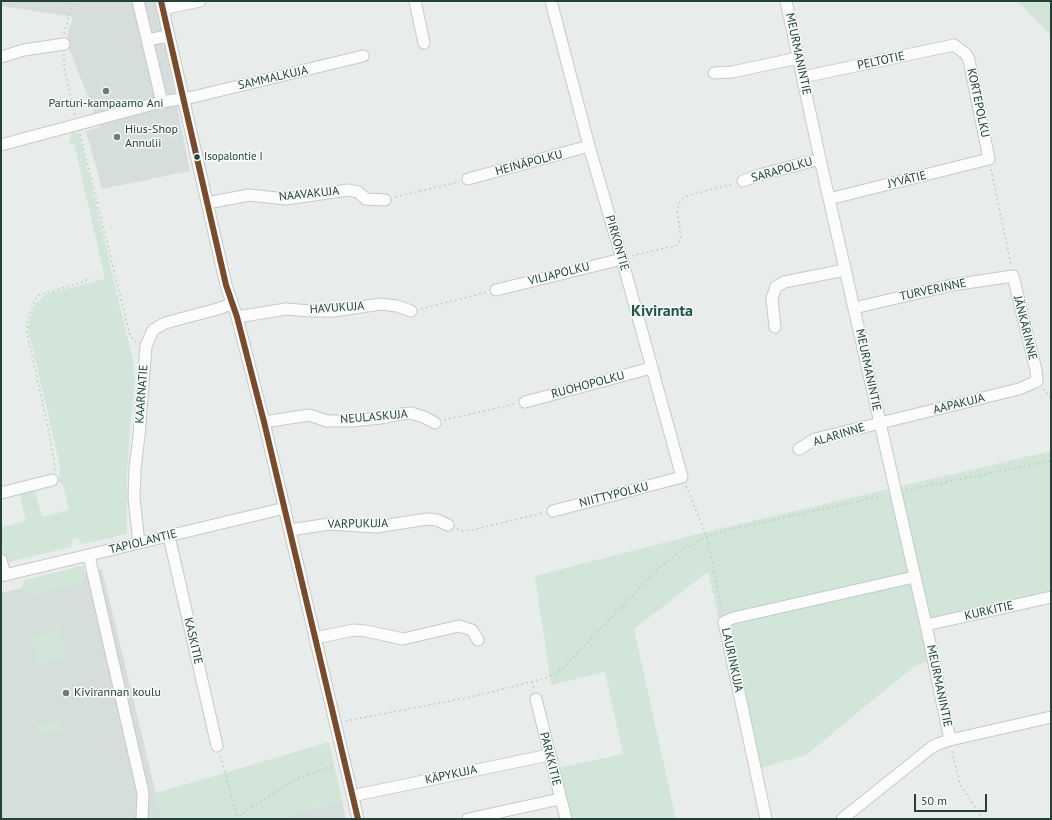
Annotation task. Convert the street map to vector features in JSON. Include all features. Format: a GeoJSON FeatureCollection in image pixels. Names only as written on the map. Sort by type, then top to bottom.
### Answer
{"type":"FeatureCollection","features":[{"type":"Feature","properties":{"kind":"street"},"geometry":{"type":"LineString","coordinates":[[138,1],[161,102]]}},
{"type":"Feature","properties":{"kind":"street"},"geometry":{"type":"LineString","coordinates":[[200,1],[162,5],[182,98],[208,203],[226,285],[238,317],[264,422],[358,819]]}},
{"type":"Feature","properties":{"kind":"street"},"geometry":{"type":"LineString","coordinates":[[415,1],[424,43]]}},
{"type":"Feature","properties":{"kind":"street","name":"PIRKONTIE"},"geometry":{"type":"LineString","coordinates":[[551,1],[589,146],[622,258],[678,478]]}},
{"type":"Feature","properties":{"kind":"street","name":"MEURMANINTIE"},"geometry":{"type":"LineString","coordinates":[[786,1],[820,159],[926,625],[950,740]]}},
{"type":"Feature","properties":{"kind":"street"},"geometry":{"type":"LineString","coordinates":[[147,40],[168,36]]}},
{"type":"Feature","properties":{"kind":"street"},"geometry":{"type":"LineString","coordinates":[[1,58],[24,50],[64,44]]}},
{"type":"Feature","properties":{"kind":"street","name":"PELTOTIE"},"geometry":{"type":"LineString","coordinates":[[803,77],[954,45],[958,47]]}},
{"type":"Feature","properties":{"kind":"street","name":"KORTEPOLKU"},"geometry":{"type":"LineString","coordinates":[[958,47],[970,60],[987,160]]}},
{"type":"Feature","properties":{"kind":"street","name":"SAMMALKUJA"},"geometry":{"type":"LineString","coordinates":[[1,145],[161,102],[193,97],[363,56]]}},
{"type":"Feature","properties":{"kind":"street"},"geometry":{"type":"LineString","coordinates":[[714,73],[732,72],[798,58]]}},
{"type":"Feature","properties":{"kind":"street","name":"HEINÄPOLKU"},"geometry":{"type":"LineString","coordinates":[[468,180],[589,146]]}},
{"type":"Feature","properties":{"kind":"street","name":"SARAPOLKU"},"geometry":{"type":"LineString","coordinates":[[744,181],[759,174],[820,159]]}},
{"type":"Feature","properties":{"kind":"street","name":"JYVÄTIE"},"geometry":{"type":"LineString","coordinates":[[829,199],[987,160]]}},
{"type":"Feature","properties":{"kind":"street","name":"NAAVAKUJA"},"geometry":{"type":"LineString","coordinates":[[208,203],[248,195],[286,199],[348,190],[358,192],[366,199],[385,200]]}},
{"type":"Feature","properties":{"kind":"street","name":"VILJAPOLKU"},"geometry":{"type":"LineString","coordinates":[[496,290],[622,258]]}},
{"type":"Feature","properties":{"kind":"street"},"geometry":{"type":"LineString","coordinates":[[775,327],[772,298],[776,287],[784,282],[845,270]]}},
{"type":"Feature","properties":{"kind":"street","name":"TURVERINNE"},"geometry":{"type":"LineString","coordinates":[[854,308],[952,284],[1013,276]]}},
{"type":"Feature","properties":{"kind":"street","name":"JÄNKÄRINNE"},"geometry":{"type":"LineString","coordinates":[[1013,276],[1036,370],[1036,381]]}},
{"type":"Feature","properties":{"kind":"street","name":"KAARNATIE"},"geometry":{"type":"LineString","coordinates":[[139,543],[134,498],[135,468],[146,346],[154,330],[165,323],[221,308],[232,303]]}},
{"type":"Feature","properties":{"kind":"street","name":"HAVUKUJA"},"geometry":{"type":"LineString","coordinates":[[238,317],[286,309],[311,311],[334,310],[381,304],[397,306],[411,311]]}},
{"type":"Feature","properties":{"kind":"street","name":"RUOHOPOLKU"},"geometry":{"type":"LineString","coordinates":[[525,402],[651,368]]}},
{"type":"Feature","properties":{"kind":"street","name":"AAPAKUJA"},"geometry":{"type":"LineString","coordinates":[[880,423],[1019,389],[1033,384],[1036,381]]}},
{"type":"Feature","properties":{"kind":"street","name":"NEULASKUJA"},"geometry":{"type":"LineString","coordinates":[[264,422],[309,415],[327,421],[350,422],[411,413],[424,417],[435,423]]}},
{"type":"Feature","properties":{"kind":"street","name":"ALARINNE"},"geometry":{"type":"LineString","coordinates":[[799,449],[815,440],[880,423]]}},
{"type":"Feature","properties":{"kind":"street","name":"NIITTYPOLKU"},"geometry":{"type":"LineString","coordinates":[[554,511],[678,478]]}},
{"type":"Feature","properties":{"kind":"street"},"geometry":{"type":"LineString","coordinates":[[1,493],[52,480]]}},
{"type":"Feature","properties":{"kind":"street","name":"TAPIOLANTIE"},"geometry":{"type":"LineString","coordinates":[[3,576],[285,508]]}},
{"type":"Feature","properties":{"kind":"street","name":"VARPUKUJA"},"geometry":{"type":"LineString","coordinates":[[290,530],[329,524],[376,527],[427,519],[437,520],[448,525]]}},
{"type":"Feature","properties":{"kind":"street","name":"KASKITIE"},"geometry":{"type":"LineString","coordinates":[[169,536],[217,746]]}},
{"type":"Feature","properties":{"kind":"street"},"geometry":{"type":"LineString","coordinates":[[89,556],[143,793],[142,819]]}},
{"type":"Feature","properties":{"kind":"street"},"geometry":{"type":"LineString","coordinates":[[1,560],[3,576]]}},
{"type":"Feature","properties":{"kind":"street","name":"LAURINKUJA"},"geometry":{"type":"LineString","coordinates":[[766,819],[724,622],[733,618],[914,577]]}},
{"type":"Feature","properties":{"kind":"street","name":"KURKITIE"},"geometry":{"type":"LineString","coordinates":[[926,625],[1051,597]]}},
{"type":"Feature","properties":{"kind":"street"},"geometry":{"type":"LineString","coordinates":[[315,638],[354,630],[403,639],[459,626],[472,630],[478,640]]}},
{"type":"Feature","properties":{"kind":"street","name":"PARKKITIE"},"geometry":{"type":"LineString","coordinates":[[536,699],[566,819]]}},
{"type":"Feature","properties":{"kind":"street"},"geometry":{"type":"LineString","coordinates":[[842,819],[938,744],[1051,717]]}},
{"type":"Feature","properties":{"kind":"street","name":"KÄPYKUJA"},"geometry":{"type":"LineString","coordinates":[[353,796],[549,755]]}},
{"type":"Feature","properties":{"kind":"street"},"geometry":{"type":"LineString","coordinates":[[468,819],[560,799]]}},
{"type":"Feature","properties":{"kind":"path"},"geometry":{"type":"LineString","coordinates":[[73,1],[64,34],[64,68],[130,335],[136,342],[146,346]]}},
{"type":"Feature","properties":{"kind":"path"},"geometry":{"type":"LineString","coordinates":[[987,160],[1013,276]]}},
{"type":"Feature","properties":{"kind":"path"},"geometry":{"type":"LineString","coordinates":[[385,200],[468,180]]}},
{"type":"Feature","properties":{"kind":"path"},"geometry":{"type":"LineString","coordinates":[[622,258],[678,245],[681,236],[677,210],[683,198],[744,181]]}},
{"type":"Feature","properties":{"kind":"path"},"geometry":{"type":"LineString","coordinates":[[52,480],[55,466],[27,332],[27,322],[33,304],[40,294],[77,284],[91,278]]}},
{"type":"Feature","properties":{"kind":"path"},"geometry":{"type":"LineString","coordinates":[[411,311],[496,290]]}},
{"type":"Feature","properties":{"kind":"path"},"geometry":{"type":"LineString","coordinates":[[435,423],[525,402]]}},
{"type":"Feature","properties":{"kind":"path"},"geometry":{"type":"LineString","coordinates":[[335,723],[471,697],[546,678],[554,674],[562,669],[666,562],[683,549],[707,537],[724,531],[895,492],[1051,461]]}},
{"type":"Feature","properties":{"kind":"path"},"geometry":{"type":"LineString","coordinates":[[678,478],[707,537],[724,622]]}},
{"type":"Feature","properties":{"kind":"path"},"geometry":{"type":"LineString","coordinates":[[448,525],[462,531],[472,530],[554,511]]}},
{"type":"Feature","properties":{"kind":"path"},"geometry":{"type":"LineString","coordinates":[[950,740],[960,784],[983,819]]}},
{"type":"Feature","properties":{"kind":"path"},"geometry":{"type":"LineString","coordinates":[[217,746],[236,818],[294,780],[344,762]]}},
{"type":"Feature","properties":{"kind":"shaded area"},"geometry":{"type":"Polygon","coordinates":[[[1,1],[156,1],[190,171],[102,189],[86,131],[100,127],[67,44],[68,32],[73,17],[1,6],[1,1]]]}},
{"type":"Feature","properties":{"kind":"shaded area","name":"Kivirannan koulu"},"geometry":{"type":"Polygon","coordinates":[[[102,569],[162,819],[1,819],[1,593],[102,569]]]}},
{"type":"Feature","properties":{"kind":"shaded area"},"geometry":{"type":"Polygon","coordinates":[[[342,801],[346,819],[276,819],[342,801]]]}},
{"type":"Feature","properties":{"kind":"green space"},"geometry":{"type":"Polygon","coordinates":[[[1017,1],[1051,1],[1051,44],[1049,33],[1017,1]]]}},
{"type":"Feature","properties":{"kind":"green space"},"geometry":{"type":"Polygon","coordinates":[[[72,133],[79,133],[133,361],[135,383],[127,472],[127,534],[84,544],[81,543],[78,538],[72,540],[71,547],[8,562],[6,561],[1,543],[1,522],[3,527],[26,521],[20,496],[22,492],[33,489],[35,491],[42,517],[69,510],[63,485],[58,479],[60,471],[59,462],[28,328],[30,318],[36,303],[46,294],[105,279],[74,143],[68,144],[72,133]]]}},
{"type":"Feature","properties":{"kind":"green space"},"geometry":{"type":"Polygon","coordinates":[[[1051,451],[1051,599],[931,627],[938,659],[916,665],[806,755],[754,770],[708,572],[634,629],[676,819],[560,819],[548,770],[623,754],[605,672],[551,685],[535,576],[701,533],[1051,451]]]}},
{"type":"Feature","properties":{"kind":"green space"},"geometry":{"type":"Polygon","coordinates":[[[80,566],[84,567],[85,573],[83,581],[80,585],[34,595],[22,588],[24,580],[80,566]]]}},
{"type":"Feature","properties":{"kind":"green space"},"geometry":{"type":"Polygon","coordinates":[[[60,629],[64,649],[64,658],[38,665],[32,636],[60,629]]]}},
{"type":"Feature","properties":{"kind":"green space"},"geometry":{"type":"Polygon","coordinates":[[[60,720],[62,731],[39,736],[37,725],[60,720]]]}},
{"type":"Feature","properties":{"kind":"green space"},"geometry":{"type":"Polygon","coordinates":[[[329,742],[342,801],[276,819],[162,819],[156,793],[329,742]]]}},
{"type":"Feature","properties":{"kind":"transit line"},"geometry":{"type":"LineString","coordinates":[[161,1],[226,285],[237,317],[264,422],[358,819]]}},
{"type":"Feature","properties":{"kind":"place","name":"Parturi-kampaamo Ani"},"geometry":{"type":"Point","coordinates":[106,91]}},
{"type":"Feature","properties":{"kind":"place","name":"Hius-Shop Annulii"},"geometry":{"type":"Point","coordinates":[117,137]}},
{"type":"Feature","properties":{"kind":"place","name":"Isopalontie I"},"geometry":{"type":"Point","coordinates":[197,157]}},
{"type":"Feature","properties":{"kind":"place","name":"Kivirannan koulu"},"geometry":{"type":"Point","coordinates":[66,693]}},
{"type":"Feature","properties":{"kind":"district","name":"Kiviranta"},"geometry":{"type":"Point","coordinates":[662,311]}}]}
